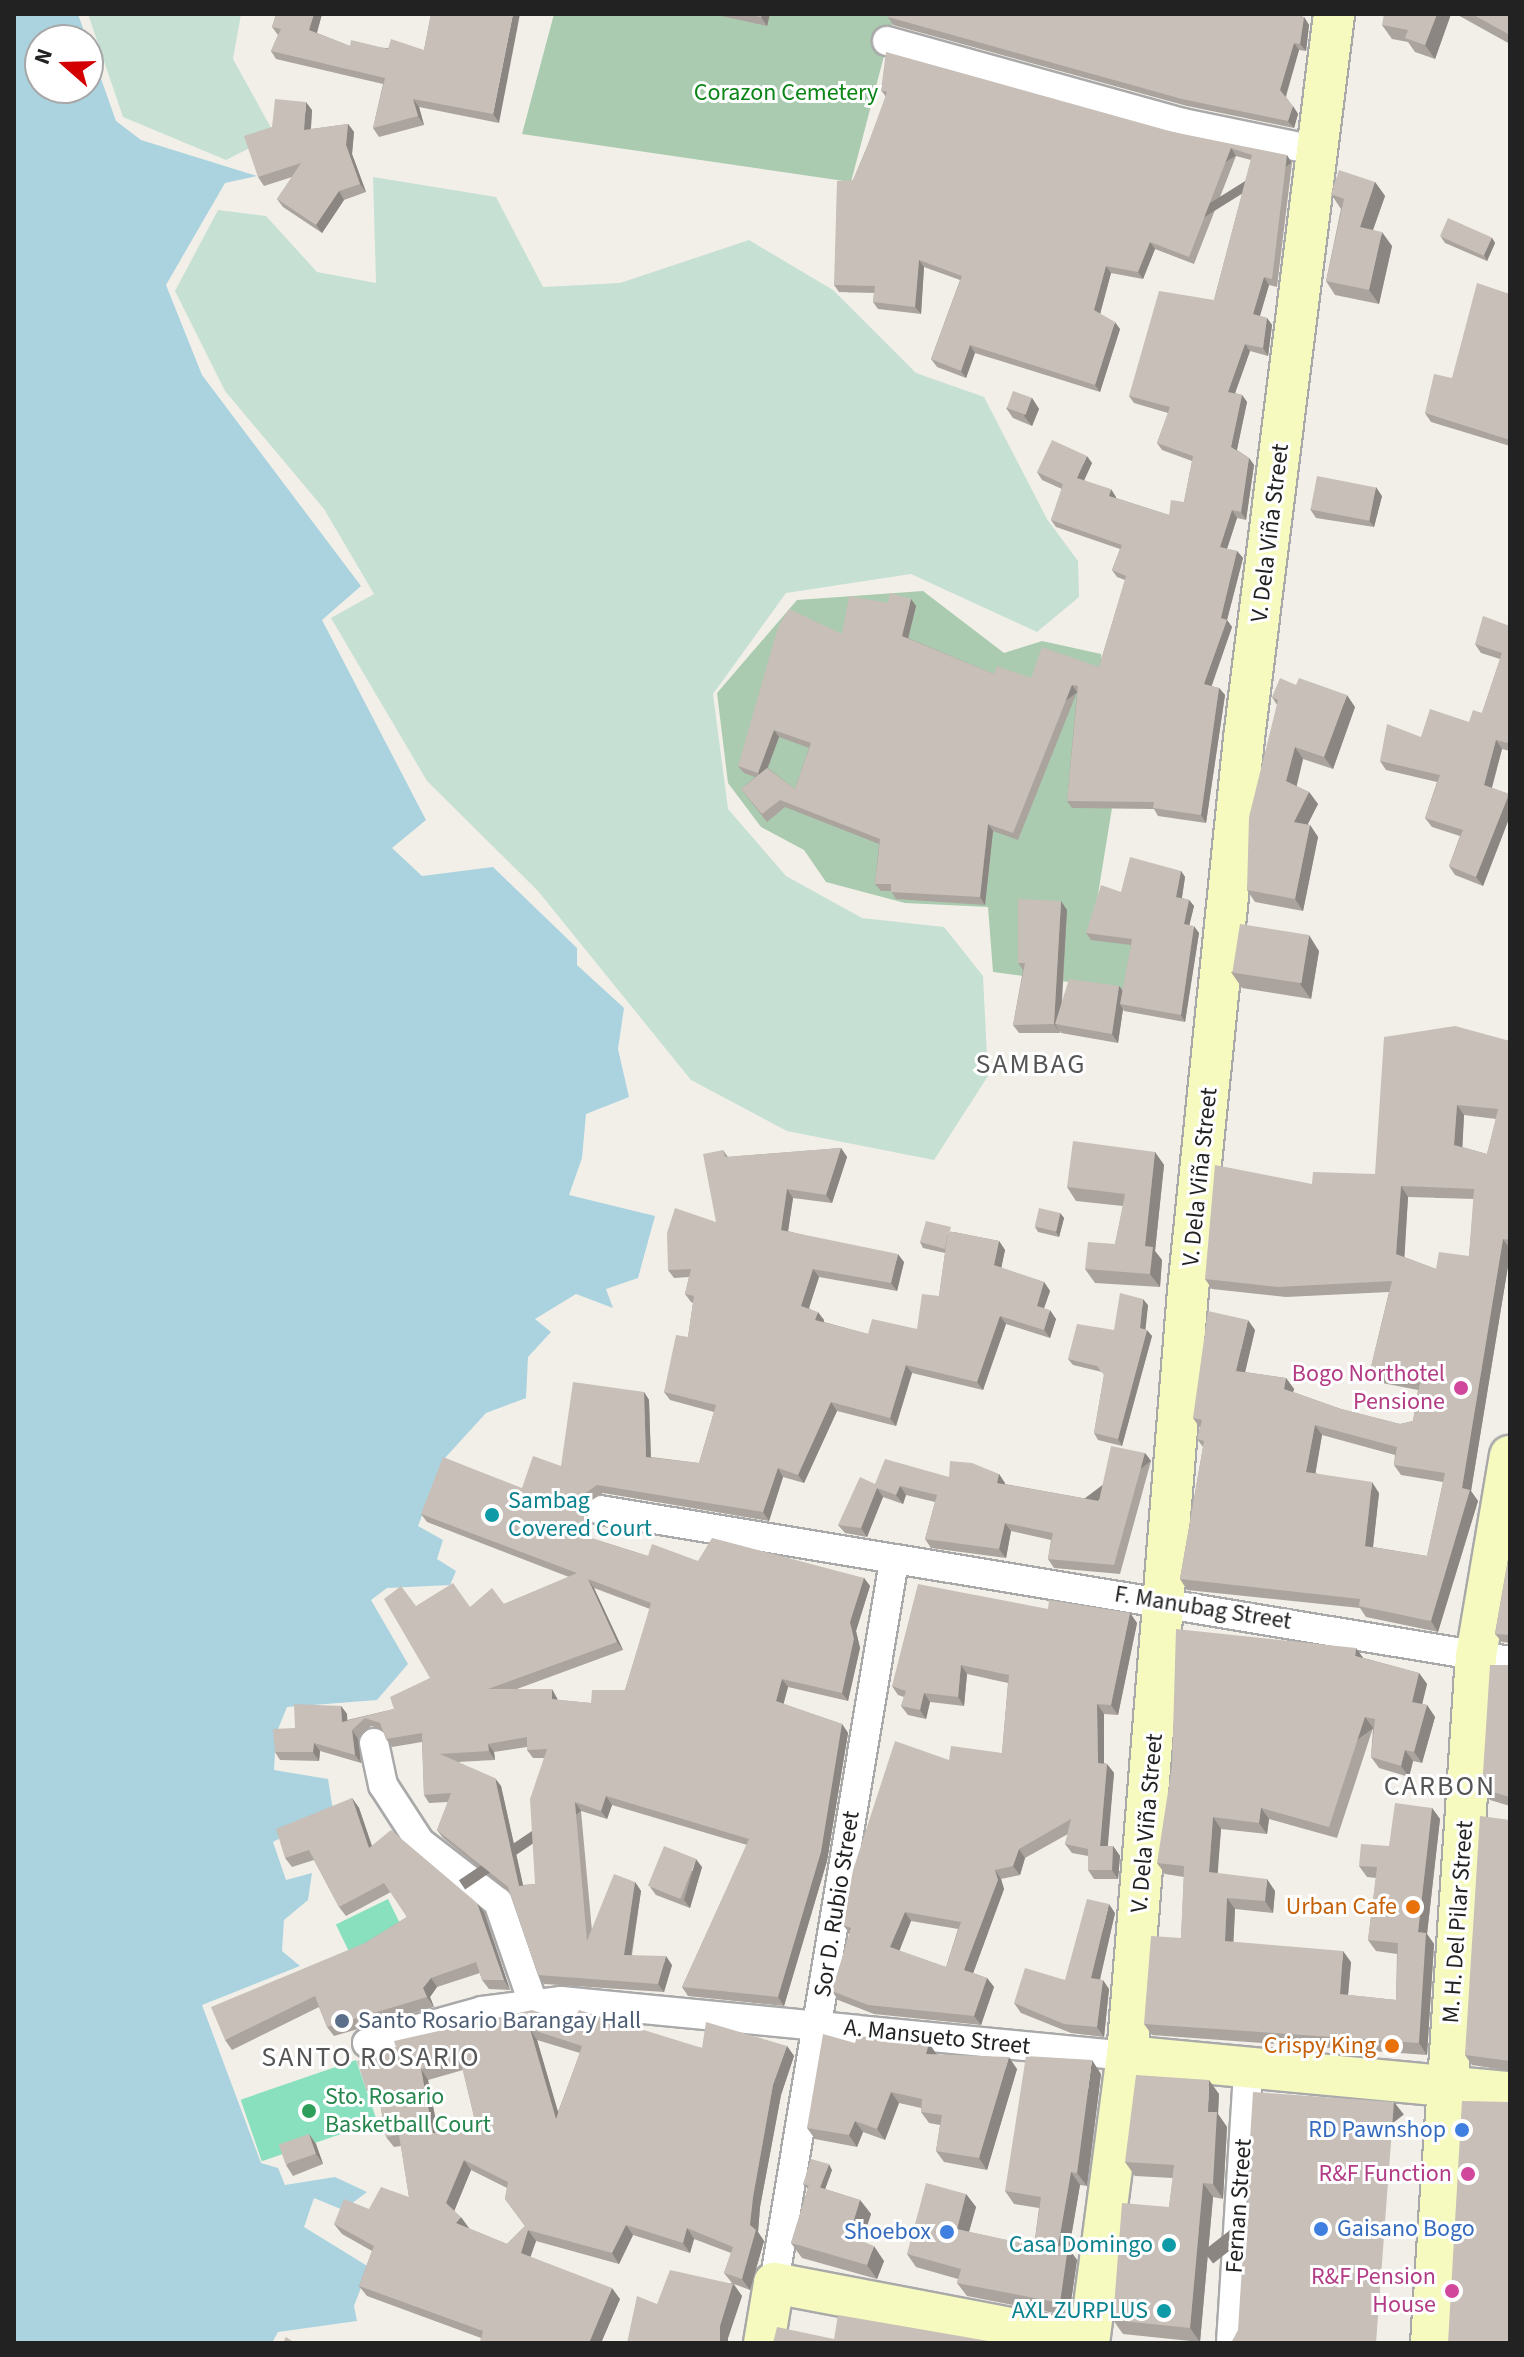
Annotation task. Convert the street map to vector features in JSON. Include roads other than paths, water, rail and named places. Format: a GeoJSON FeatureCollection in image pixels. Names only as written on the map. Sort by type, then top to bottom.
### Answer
{"type":"FeatureCollection","features":[{"type":"Feature","properties":{"kind":"main road","name":"V. Dela Viña Street"},"geometry":{"type":"LineString","coordinates":[[1088,2343],[1127,2056],[1221,958],[1315,150],[1334,14]]}},
{"type":"Feature","properties":{"kind":"main road","name":"M. H. Del Pilar Street"},"geometry":{"type":"LineString","coordinates":[[1431,2343],[1447,2086],[1493,1659],[1510,1456]]}},
{"type":"Feature","properties":{"kind":"main road","name":"A. Mansueto Street"},"geometry":{"type":"LineString","coordinates":[[1127,2056],[1248,2070],[1510,2092]]}},
{"type":"Feature","properties":{"kind":"main road","name":"Sor D. Rubio Street"},"geometry":{"type":"LineString","coordinates":[[764,2343],[774,2283]]}},
{"type":"Feature","properties":{"kind":"main road"},"geometry":{"type":"LineString","coordinates":[[774,2283],[1088,2343]]}},
{"type":"Feature","properties":{"kind":"street"},"geometry":{"type":"LineString","coordinates":[[887,41],[1183,123],[1315,150]]}},
{"type":"Feature","properties":{"kind":"street","name":"F. Manubag Street"},"geometry":{"type":"LineString","coordinates":[[600,1510],[894,1561],[1166,1600],[1493,1659]]}},
{"type":"Feature","properties":{"kind":"street","name":"Sor D. Rubio Street"},"geometry":{"type":"LineString","coordinates":[[774,2283],[894,1561]]}},
{"type":"Feature","properties":{"kind":"street"},"geometry":{"type":"LineString","coordinates":[[374,1743],[383,1785],[420,1842],[498,1902],[533,2003]]}},
{"type":"Feature","properties":{"kind":"street","name":"A. Mansueto Street"},"geometry":{"type":"LineString","coordinates":[[367,2043],[533,2003],[817,2025],[1127,2056]]}},
{"type":"Feature","properties":{"kind":"street","name":"Fernan Street"},"geometry":{"type":"LineString","coordinates":[[1231,2343],[1248,2070]]}},
{"type":"Feature","properties":{"kind":"water"},"geometry":{"type":"Polygon","coordinates":[[[14,14],[78,14],[81,24],[24,24],[24,104],[104,104],[104,87],[116,121],[141,140],[257,176],[225,183],[166,285],[202,375],[361,586],[322,620],[426,820],[392,848],[422,876],[493,867],[577,948],[577,965],[624,1008],[618,1049],[629,1097],[586,1114],[582,1158],[569,1195],[655,1216],[638,1278],[606,1289],[613,1308],[576,1294],[535,1319],[551,1332],[528,1357],[526,1398],[486,1413],[444,1459],[418,1526],[443,1540],[437,1559],[456,1571],[450,1585],[387,1588],[371,1600],[408,1664],[377,1700],[287,1707],[276,1734],[274,1770],[328,1779],[333,1810],[273,1842],[286,1880],[312,1873],[308,1900],[284,1920],[282,1951],[300,1966],[202,2005],[261,2163],[278,2168],[285,2185],[335,2177],[367,2192],[343,2210],[314,2198],[304,2227],[369,2267],[354,2306],[357,2321],[278,2332],[272,2343],[14,2343],[14,14]]]}},
{"type":"Feature","properties":{"kind":"place","name":"Bogo Northotel Pensione"},"geometry":{"type":"Point","coordinates":[1461,1388]}},
{"type":"Feature","properties":{"kind":"place","name":"Sambag Covered Court"},"geometry":{"type":"Point","coordinates":[492,1515]}},
{"type":"Feature","properties":{"kind":"place","name":"Urban Cafe"},"geometry":{"type":"Point","coordinates":[1413,1907]}},
{"type":"Feature","properties":{"kind":"place","name":"Santo Rosario Barangay Hall"},"geometry":{"type":"Point","coordinates":[342,2021]}},
{"type":"Feature","properties":{"kind":"place","name":"Crispy King"},"geometry":{"type":"Point","coordinates":[1392,2046]}},
{"type":"Feature","properties":{"kind":"place","name":"Sto. Rosario Basketball Court"},"geometry":{"type":"Point","coordinates":[309,2111]}},
{"type":"Feature","properties":{"kind":"place","name":"RD Pawnshop"},"geometry":{"type":"Point","coordinates":[1462,2130]}},
{"type":"Feature","properties":{"kind":"place","name":"R&F Function"},"geometry":{"type":"Point","coordinates":[1468,2174]}},
{"type":"Feature","properties":{"kind":"place","name":"Gaisano Bogo"},"geometry":{"type":"Point","coordinates":[1321,2229]}},
{"type":"Feature","properties":{"kind":"place","name":"Shoebox"},"geometry":{"type":"Point","coordinates":[947,2232]}},
{"type":"Feature","properties":{"kind":"place","name":"Casa Domingo"},"geometry":{"type":"Point","coordinates":[1169,2245]}},
{"type":"Feature","properties":{"kind":"place","name":"R&F Pension House"},"geometry":{"type":"Point","coordinates":[1452,2291]}},
{"type":"Feature","properties":{"kind":"place","name":"AXL ZURPLUS"},"geometry":{"type":"Point","coordinates":[1164,2311]}},
{"type":"Feature","properties":{"kind":"district","name":"SAMBAG"},"geometry":{"type":"Point","coordinates":[1031,1064]}},
{"type":"Feature","properties":{"kind":"district","name":"CARBON"},"geometry":{"type":"Point","coordinates":[1440,1786]}},
{"type":"Feature","properties":{"kind":"district","name":"SANTO ROSARIO"},"geometry":{"type":"Point","coordinates":[371,2057]}},
{"type":"Feature","properties":{"kind":"park label","name":"Corazon Cemetery"},"geometry":{"type":"Point","coordinates":[786,93]}}]}
